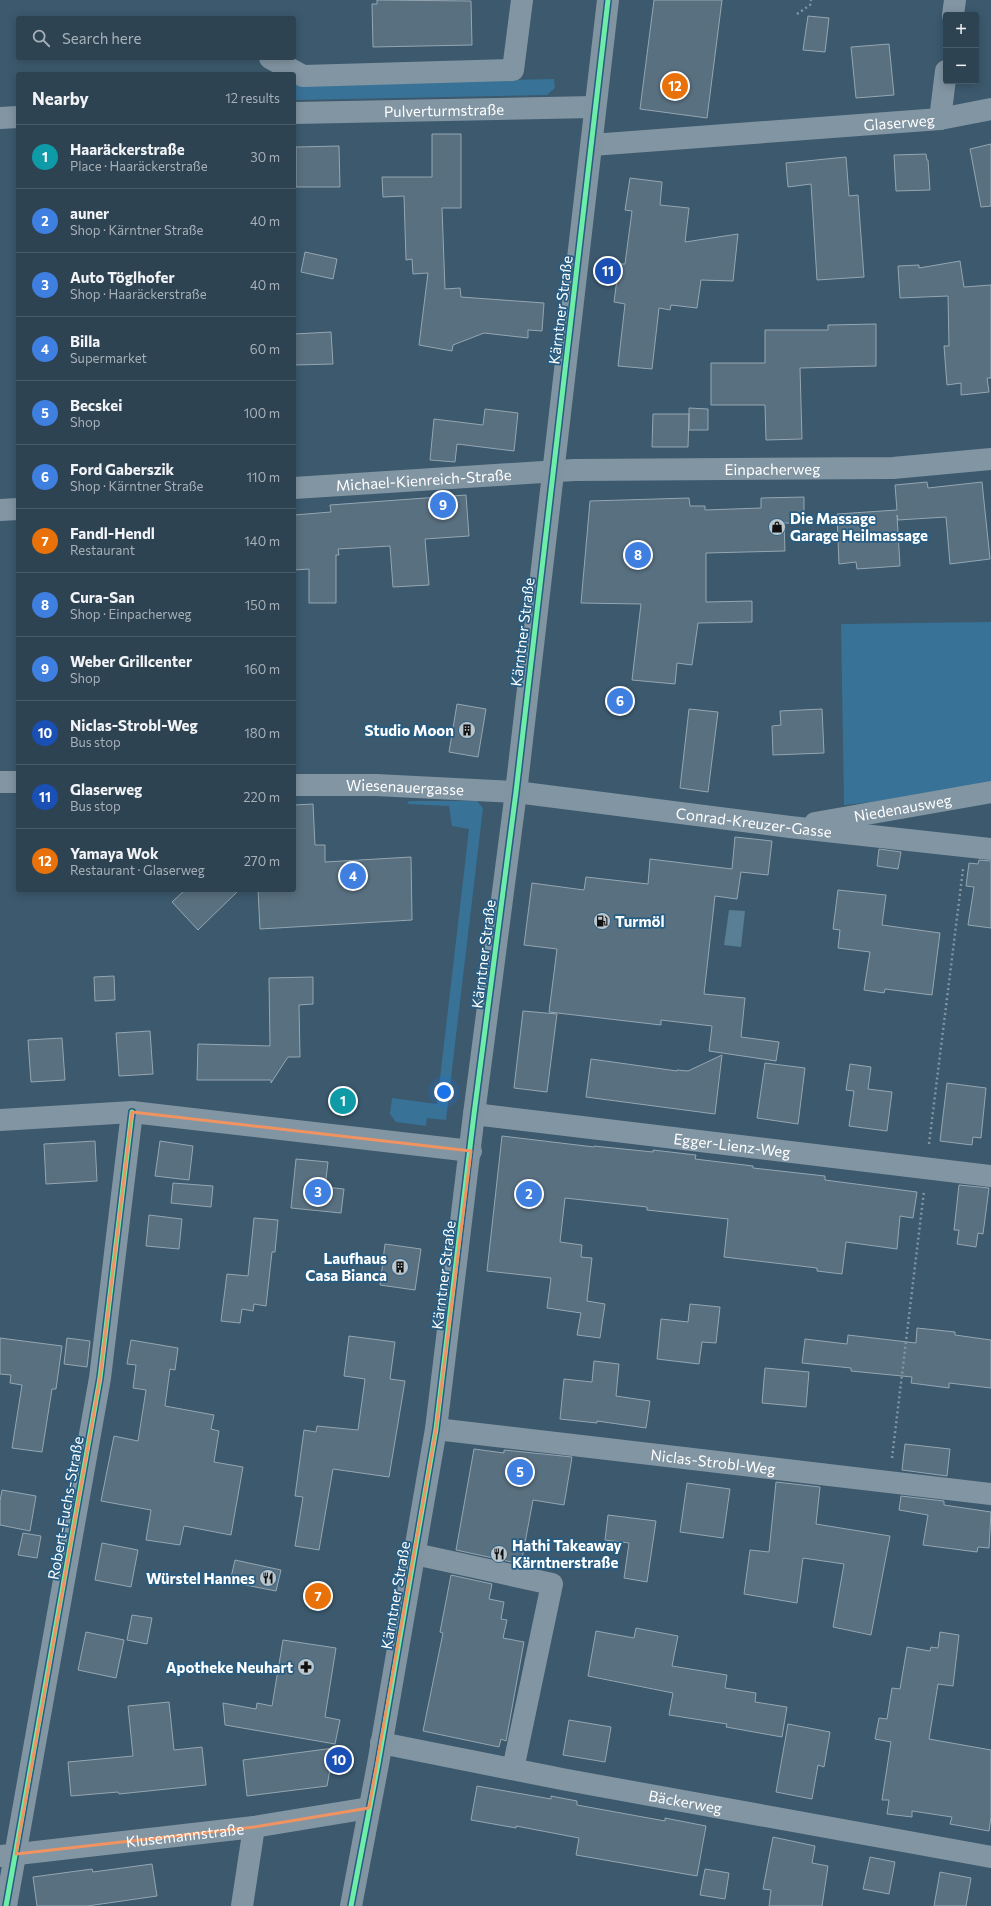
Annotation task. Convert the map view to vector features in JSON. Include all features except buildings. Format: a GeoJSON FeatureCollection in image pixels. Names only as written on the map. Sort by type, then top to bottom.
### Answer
{"type":"FeatureCollection","features":[{"type":"Feature","properties":{"kind":"main road","name":"Kärntner Straße"},"geometry":{"type":"LineString","coordinates":[[351,1906],[436,1429],[474,1114],[516,792],[592,145],[594,107],[608,0]]}},
{"type":"Feature","properties":{"kind":"street"},"geometry":{"type":"LineString","coordinates":[[296,72],[303,76],[512,70],[522,0]]}},
{"type":"Feature","properties":{"kind":"street"},"geometry":{"type":"LineString","coordinates":[[953,12],[955,0]]}},
{"type":"Feature","properties":{"kind":"street"},"geometry":{"type":"LineString","coordinates":[[274,60],[296,72]]}},
{"type":"Feature","properties":{"kind":"street"},"geometry":{"type":"LineString","coordinates":[[940,119],[944,84]]}},
{"type":"Feature","properties":{"kind":"street","name":"Pulverturmstraße"},"geometry":{"type":"LineString","coordinates":[[296,113],[594,107]]}},
{"type":"Feature","properties":{"kind":"street","name":"Glaserweg"},"geometry":{"type":"LineString","coordinates":[[592,145],[940,119],[991,109]]}},
{"type":"Feature","properties":{"kind":"street"},"geometry":{"type":"LineString","coordinates":[[0,118],[16,117]]}},
{"type":"Feature","properties":{"kind":"street","name":"Einpacherweg"},"geometry":{"type":"LineString","coordinates":[[553,471],[893,468],[991,459]]}},
{"type":"Feature","properties":{"kind":"street","name":"Michael-Kienreich-Straße"},"geometry":{"type":"LineString","coordinates":[[296,488],[553,471]]}},
{"type":"Feature","properties":{"kind":"street"},"geometry":{"type":"LineString","coordinates":[[0,510],[16,509]]}},
{"type":"Feature","properties":{"kind":"street"},"geometry":{"type":"LineString","coordinates":[[0,782],[16,782]]}},
{"type":"Feature","properties":{"kind":"street","name":"Wiesenauergasse"},"geometry":{"type":"LineString","coordinates":[[296,785],[376,786],[516,792]]}},
{"type":"Feature","properties":{"kind":"street","name":"Conrad-Kreuzer-Gasse"},"geometry":{"type":"LineString","coordinates":[[516,792],[790,827],[991,850]]}},
{"type":"Feature","properties":{"kind":"street","name":"Niedenausweg"},"geometry":{"type":"LineString","coordinates":[[790,827],[991,792]]}},
{"type":"Feature","properties":{"kind":"street"},"geometry":{"type":"LineString","coordinates":[[0,1120],[132,1112],[470,1151]]}},
{"type":"Feature","properties":{"kind":"street","name":"Robert-Fuchs-Straße"},"geometry":{"type":"LineString","coordinates":[[6,1906],[8,1855],[100,1378],[132,1112]]}},
{"type":"Feature","properties":{"kind":"street","name":"Egger-Lienz-Weg"},"geometry":{"type":"LineString","coordinates":[[474,1114],[991,1176]]}},
{"type":"Feature","properties":{"kind":"street","name":"Niclas-Strobl-Weg"},"geometry":{"type":"LineString","coordinates":[[436,1429],[991,1494]]}},
{"type":"Feature","properties":{"kind":"street"},"geometry":{"type":"LineString","coordinates":[[414,1554],[552,1584],[513,1769]]}},
{"type":"Feature","properties":{"kind":"street","name":"Bäckerweg"},"geometry":{"type":"LineString","coordinates":[[381,1743],[567,1780],[991,1857]]}},
{"type":"Feature","properties":{"kind":"street","name":"Klusemannstraße"},"geometry":{"type":"LineString","coordinates":[[8,1855],[254,1827],[369,1808]]}},
{"type":"Feature","properties":{"kind":"street"},"geometry":{"type":"LineString","coordinates":[[242,1906],[254,1827]]}},
{"type":"Feature","properties":{"kind":"path"},"geometry":{"type":"LineString","coordinates":[[797,14],[810,5],[811,0]]}},
{"type":"Feature","properties":{"kind":"path"},"geometry":{"type":"LineString","coordinates":[[889,1482],[966,846]]}},
{"type":"Feature","properties":{"kind":"highlighted area"},"geometry":{"type":"Polygon","coordinates":[[[132,1112],[471,1151],[436,1429],[369,1808],[254,1827],[16,1854],[100,1378],[132,1112]]]}},
{"type":"Feature","properties":{"kind":"shaded area"},"geometry":{"type":"Polygon","coordinates":[[[554,79],[555,88],[547,95],[296,100],[296,85],[554,79]]]}},
{"type":"Feature","properties":{"kind":"shaded area"},"geometry":{"type":"Polygon","coordinates":[[[991,622],[991,784],[884,801],[844,805],[841,624],[991,622]]]}},
{"type":"Feature","properties":{"kind":"shaded area"},"geometry":{"type":"Polygon","coordinates":[[[409,801],[477,801],[483,808],[446,1120],[427,1118],[426,1126],[396,1122],[390,1114],[392,1098],[437,1104],[469,829],[452,826],[449,806],[407,804],[409,801]]]}},
{"type":"Feature","properties":{"kind":"shaded area"},"geometry":{"type":"Polygon","coordinates":[[[729,910],[745,911],[741,947],[724,945],[729,910]]]}},
{"type":"Feature","properties":{"kind":"cycle path"},"geometry":{"type":"LineString","coordinates":[[351,1906],[378,1764],[436,1429],[474,1114],[516,792],[608,0]]}},
{"type":"Feature","properties":{"kind":"cycle path"},"geometry":{"type":"LineString","coordinates":[[6,1906],[100,1378],[132,1112]]}},
{"type":"Feature","properties":{"kind":"place","name":"Yamaya Wok"},"geometry":{"type":"Point","coordinates":[675,86]}},
{"type":"Feature","properties":{"kind":"place","name":"Glaserweg"},"geometry":{"type":"Point","coordinates":[608,271]}},
{"type":"Feature","properties":{"kind":"place","name":"Weber Grillcenter"},"geometry":{"type":"Point","coordinates":[443,505]}},
{"type":"Feature","properties":{"kind":"place","name":"Die Massage Garage Heilmassage"},"geometry":{"type":"Point","coordinates":[777,527]}},
{"type":"Feature","properties":{"kind":"place","name":"Cura-San"},"geometry":{"type":"Point","coordinates":[638,555]}},
{"type":"Feature","properties":{"kind":"place","name":"Ford Gaberszik"},"geometry":{"type":"Point","coordinates":[620,701]}},
{"type":"Feature","properties":{"kind":"place","name":"Studio Moon"},"geometry":{"type":"Point","coordinates":[467,730]}},
{"type":"Feature","properties":{"kind":"place","name":"Billa"},"geometry":{"type":"Point","coordinates":[353,876]}},
{"type":"Feature","properties":{"kind":"place","name":"Turmöl"},"geometry":{"type":"Point","coordinates":[602,921]}},
{"type":"Feature","properties":{"kind":"place","name":"Haaräckerstraße"},"geometry":{"type":"Point","coordinates":[343,1101]}},
{"type":"Feature","properties":{"kind":"place","name":"Auto Töglhofer"},"geometry":{"type":"Point","coordinates":[318,1192]}},
{"type":"Feature","properties":{"kind":"place","name":"auner"},"geometry":{"type":"Point","coordinates":[529,1194]}},
{"type":"Feature","properties":{"kind":"place","name":"Laufhaus Casa Bianca"},"geometry":{"type":"Point","coordinates":[400,1267]}},
{"type":"Feature","properties":{"kind":"place","name":"Becskei"},"geometry":{"type":"Point","coordinates":[520,1472]}},
{"type":"Feature","properties":{"kind":"place","name":"Hathi Takeaway Kärntnerstraße"},"geometry":{"type":"Point","coordinates":[499,1554]}},
{"type":"Feature","properties":{"kind":"place","name":"Würstel Hannes"},"geometry":{"type":"Point","coordinates":[268,1578]}},
{"type":"Feature","properties":{"kind":"place","name":"Fandl-Hendl"},"geometry":{"type":"Point","coordinates":[318,1596]}},
{"type":"Feature","properties":{"kind":"place","name":"Apotheke Neuhart"},"geometry":{"type":"Point","coordinates":[306,1667]}},
{"type":"Feature","properties":{"kind":"place","name":"Niclas-Strobl-Weg"},"geometry":{"type":"Point","coordinates":[339,1760]}}]}
